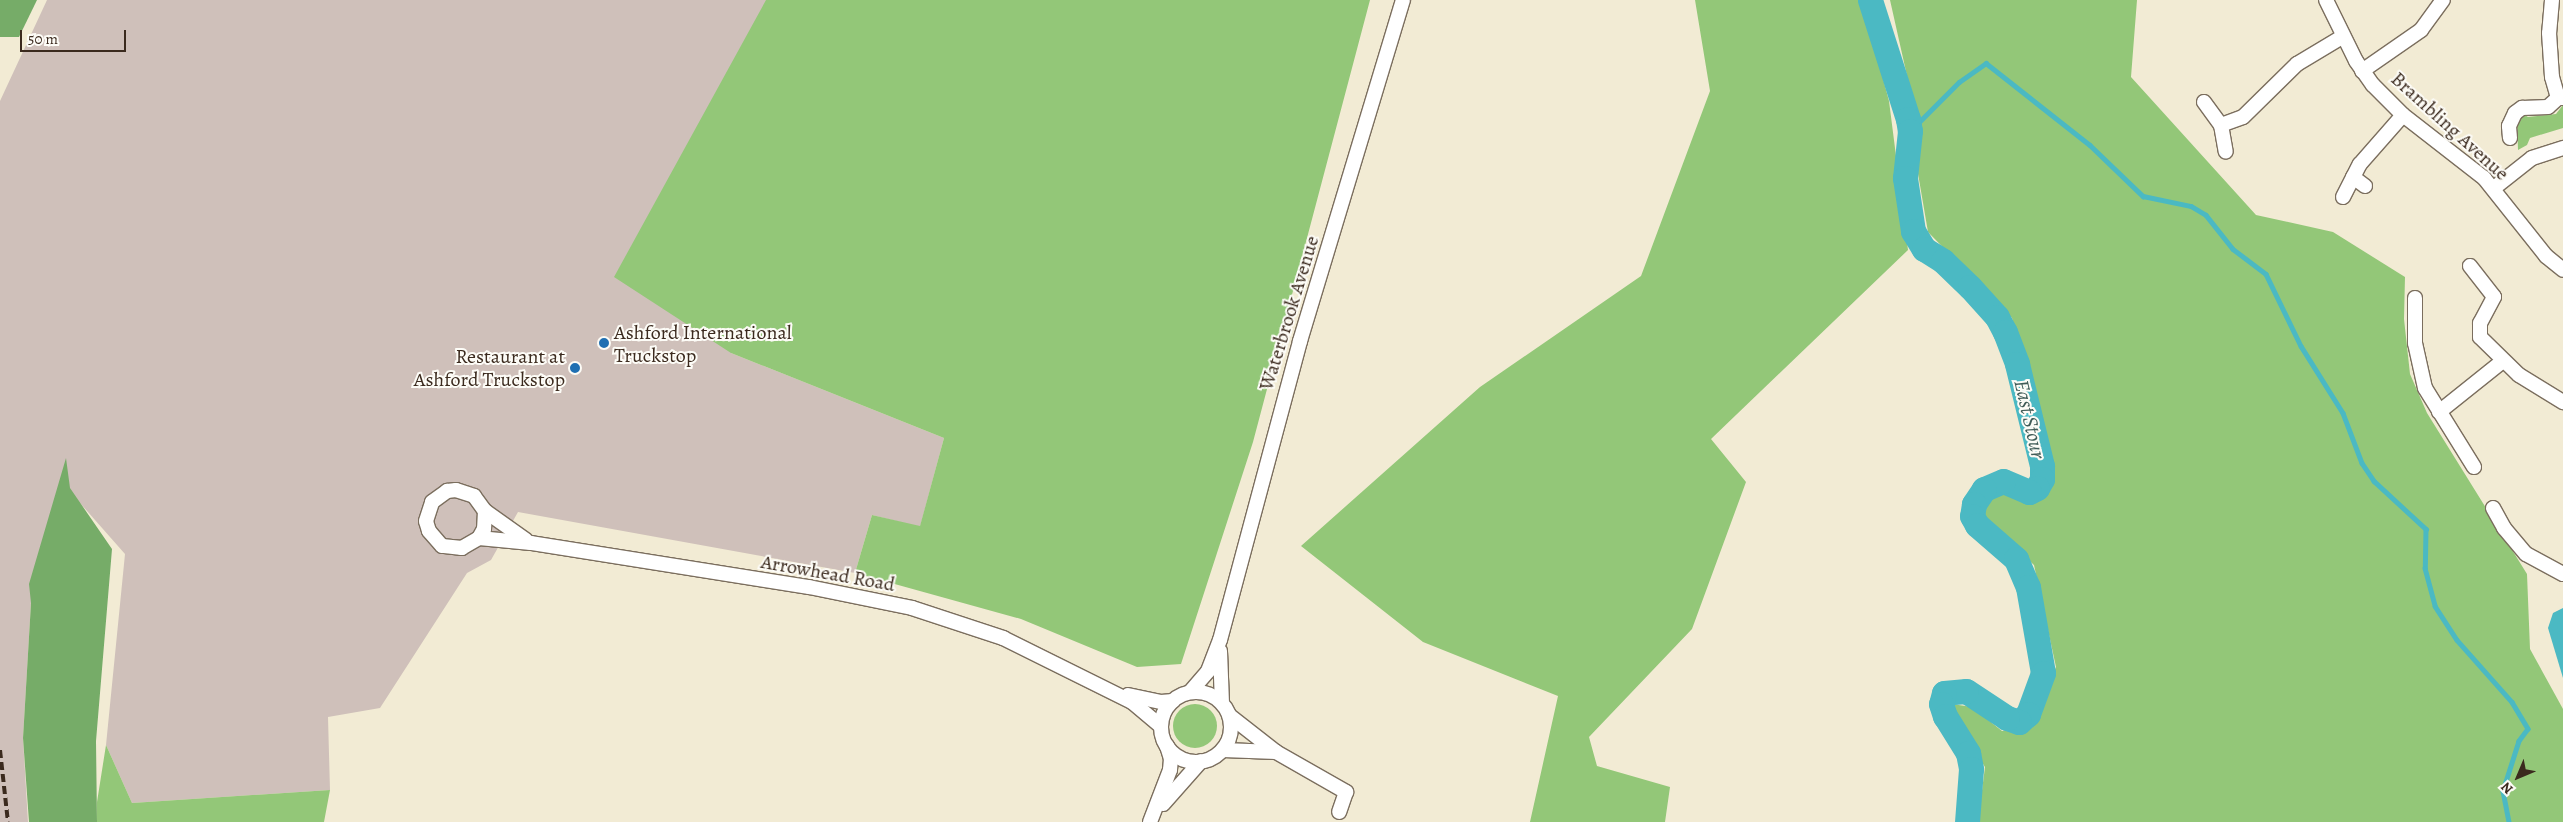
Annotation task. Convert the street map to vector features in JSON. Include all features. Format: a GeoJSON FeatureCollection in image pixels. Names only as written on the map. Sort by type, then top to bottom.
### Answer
{"type":"FeatureCollection","features":[{"type":"Feature","properties":{"kind":"street","name":"Waterbrook Avenue"},"geometry":{"type":"LineString","coordinates":[[1190,692],[1208,671],[1220,640],[1300,341],[1403,0]]}},
{"type":"Feature","properties":{"kind":"street","name":"Brambling Avenue"},"geometry":{"type":"LineString","coordinates":[[2326,0],[2342,37],[2362,71],[2402,115],[2494,188],[2546,256],[2563,270]]}},
{"type":"Feature","properties":{"kind":"street"},"geometry":{"type":"LineString","coordinates":[[2362,71],[2421,30],[2443,0]]}},
{"type":"Feature","properties":{"kind":"street"},"geometry":{"type":"LineString","coordinates":[[2510,138],[2509,126],[2515,113],[2522,108],[2548,107],[2560,98],[2552,77],[2549,33],[2552,0]]}},
{"type":"Feature","properties":{"kind":"street"},"geometry":{"type":"LineString","coordinates":[[2221,125],[2243,117],[2297,64],[2342,37]]}},
{"type":"Feature","properties":{"kind":"street"},"geometry":{"type":"LineString","coordinates":[[2204,102],[2221,125],[2226,152]]}},
{"type":"Feature","properties":{"kind":"street"},"geometry":{"type":"LineString","coordinates":[[2343,197],[2353,177],[2374,145],[2402,115]]}},
{"type":"Feature","properties":{"kind":"street"},"geometry":{"type":"LineString","coordinates":[[2494,188],[2532,158],[2563,148]]}},
{"type":"Feature","properties":{"kind":"street"},"geometry":{"type":"LineString","coordinates":[[2353,177],[2365,186]]}},
{"type":"Feature","properties":{"kind":"street"},"geometry":{"type":"LineString","coordinates":[[2470,266],[2494,297],[2480,323],[2480,337],[2495,348],[2503,361],[2563,402]]}},
{"type":"Feature","properties":{"kind":"street"},"geometry":{"type":"LineString","coordinates":[[2415,298],[2415,343],[2425,388],[2474,467]]}},
{"type":"Feature","properties":{"kind":"street"},"geometry":{"type":"LineString","coordinates":[[2439,412],[2503,361]]}},
{"type":"Feature","properties":{"kind":"street"},"geometry":{"type":"LineString","coordinates":[[456,490],[474,496],[485,511],[484,529],[479,538],[462,548],[442,546],[429,531],[428,511],[439,495],[456,490]]}},
{"type":"Feature","properties":{"kind":"street"},"geometry":{"type":"LineString","coordinates":[[2493,508],[2504,528],[2526,554],[2563,574]]}},
{"type":"Feature","properties":{"kind":"street","name":"Arrowhead Road"},"geometry":{"type":"LineString","coordinates":[[485,511],[531,543]]}},
{"type":"Feature","properties":{"kind":"street","name":"Arrowhead Road"},"geometry":{"type":"LineString","coordinates":[[479,538],[531,543],[809,587],[912,608],[1003,638],[1132,702],[1161,726]]}},
{"type":"Feature","properties":{"kind":"street","name":"Waterbrook Avenue"},"geometry":{"type":"LineString","coordinates":[[1220,640],[1219,687],[1222,702]]}},
{"type":"Feature","properties":{"kind":"street","name":"Arrowhead Road"},"geometry":{"type":"LineString","coordinates":[[1106,688],[1148,701],[1173,701]]}},
{"type":"Feature","properties":{"kind":"street"},"geometry":{"type":"LineString","coordinates":[[1152,819],[1170,770],[1171,759],[1161,726],[1164,712],[1173,701],[1190,692],[1207,693],[1222,702],[1230,716],[1276,752],[1346,792],[1339,812]]}},
{"type":"Feature","properties":{"kind":"street"},"geometry":{"type":"LineString","coordinates":[[1223,750],[1231,733],[1230,716]]}},
{"type":"Feature","properties":{"kind":"street"},"geometry":{"type":"LineString","coordinates":[[1167,745],[1185,760],[1201,761]]}},
{"type":"Feature","properties":{"kind":"street"},"geometry":{"type":"LineString","coordinates":[[1152,819],[1201,761],[1223,750],[1276,752]]}},
{"type":"Feature","properties":{"kind":"shaded area"},"geometry":{"type":"Polygon","coordinates":[[[47,0],[767,0],[731,353],[944,438],[920,527],[872,515],[855,573],[518,512],[491,560],[467,573],[380,708],[328,717],[330,790],[132,803],[106,745],[125,554],[80,503],[31,603],[23,738],[28,822],[0,822],[0,101],[47,0]]]}},
{"type":"Feature","properties":{"kind":"green space"},"geometry":{"type":"Polygon","coordinates":[[[0,0],[37,0],[19,37],[0,37],[0,0]]]}},
{"type":"Feature","properties":{"kind":"green space"},"geometry":{"type":"Polygon","coordinates":[[[766,0],[1370,0],[1253,442],[1181,664],[1137,667],[1021,619],[855,573],[872,515],[920,526],[944,438],[731,353],[614,277],[766,0]]]}},
{"type":"Feature","properties":{"kind":"green space"},"geometry":{"type":"Polygon","coordinates":[[[1695,0],[1862,0],[1889,101],[1908,250],[1711,439],[1746,482],[1692,629],[1589,737],[1597,766],[1670,787],[1665,822],[1530,822],[1558,696],[1423,642],[1301,546],[1480,387],[1641,276],[1710,91],[1695,0]]]}},
{"type":"Feature","properties":{"kind":"green space"},"geometry":{"type":"Polygon","coordinates":[[[1890,0],[2137,0],[2131,77],[2256,215],[2333,232],[2405,277],[2404,319],[2410,374],[2427,413],[2527,574],[2530,649],[2563,709],[2563,822],[1978,822],[1985,767],[1965,736],[1952,704],[1972,707],[2002,731],[2029,726],[2056,667],[2034,565],[1981,516],[1991,496],[2004,490],[2025,503],[2044,496],[2051,453],[2012,318],[1928,232],[1916,162],[1916,116],[1890,0]]]}},
{"type":"Feature","properties":{"kind":"green space"},"geometry":{"type":"Polygon","coordinates":[[[2563,105],[2563,128],[2530,138],[2527,145],[2518,150],[2517,118],[2523,114],[2528,117],[2556,114],[2563,105]]]}},
{"type":"Feature","properties":{"kind":"green space"},"geometry":{"type":"Polygon","coordinates":[[[66,458],[70,488],[112,549],[96,741],[97,822],[29,822],[23,738],[31,603],[29,584],[66,458]]]}},
{"type":"Feature","properties":{"kind":"green space"},"geometry":{"type":"Polygon","coordinates":[[[1199,704],[1211,710],[1216,717],[1216,735],[1211,742],[1204,747],[1191,748],[1183,745],[1176,738],[1173,722],[1176,714],[1183,707],[1199,704]]]}},
{"type":"Feature","properties":{"kind":"green space"},"geometry":{"type":"Polygon","coordinates":[[[106,745],[132,803],[330,790],[324,822],[97,822],[97,802],[106,745]]]}},
{"type":"Feature","properties":{"kind":"water"},"geometry":{"type":"Polygon","coordinates":[[[2563,608],[2563,678],[2548,628],[2553,613],[2563,608]]]}},
{"type":"Feature","properties":{"kind":"waterway","name":"East Stour"},"geometry":{"type":"LineString","coordinates":[[1870,0],[1908,119],[1910,131],[1905,178],[1913,231],[1924,249],[1943,261],[1997,317],[2017,364],[2042,466],[2042,479],[2037,488],[2029,492],[2003,481],[1984,489],[1974,504],[1972,516],[1977,525],[2016,559],[2028,587],[2043,673],[2028,714],[2019,722],[2007,718],[1966,691],[1944,693],[1941,704],[1945,716],[1968,753],[1971,769],[1967,822]]}},
{"type":"Feature","properties":{"kind":"waterway"},"geometry":{"type":"LineString","coordinates":[[1910,131],[1959,82],[1986,63],[2090,145],[2143,196],[2191,206],[2206,215],[2233,249],[2266,274],[2301,346],[2343,413],[2362,463],[2374,481],[2426,529],[2425,568],[2435,606],[2457,640],[2512,702],[2528,729],[2519,741],[2503,791],[2509,822]]}},
{"type":"Feature","properties":{"kind":"railway"},"geometry":{"type":"LineString","coordinates":[[0,750],[8,822]]}},
{"type":"Feature","properties":{"kind":"place","name":"Ashford International Truckstop"},"geometry":{"type":"Point","coordinates":[604,343]}},
{"type":"Feature","properties":{"kind":"place","name":"Restaurant at Ashford Truckstop"},"geometry":{"type":"Point","coordinates":[575,368]}}]}
